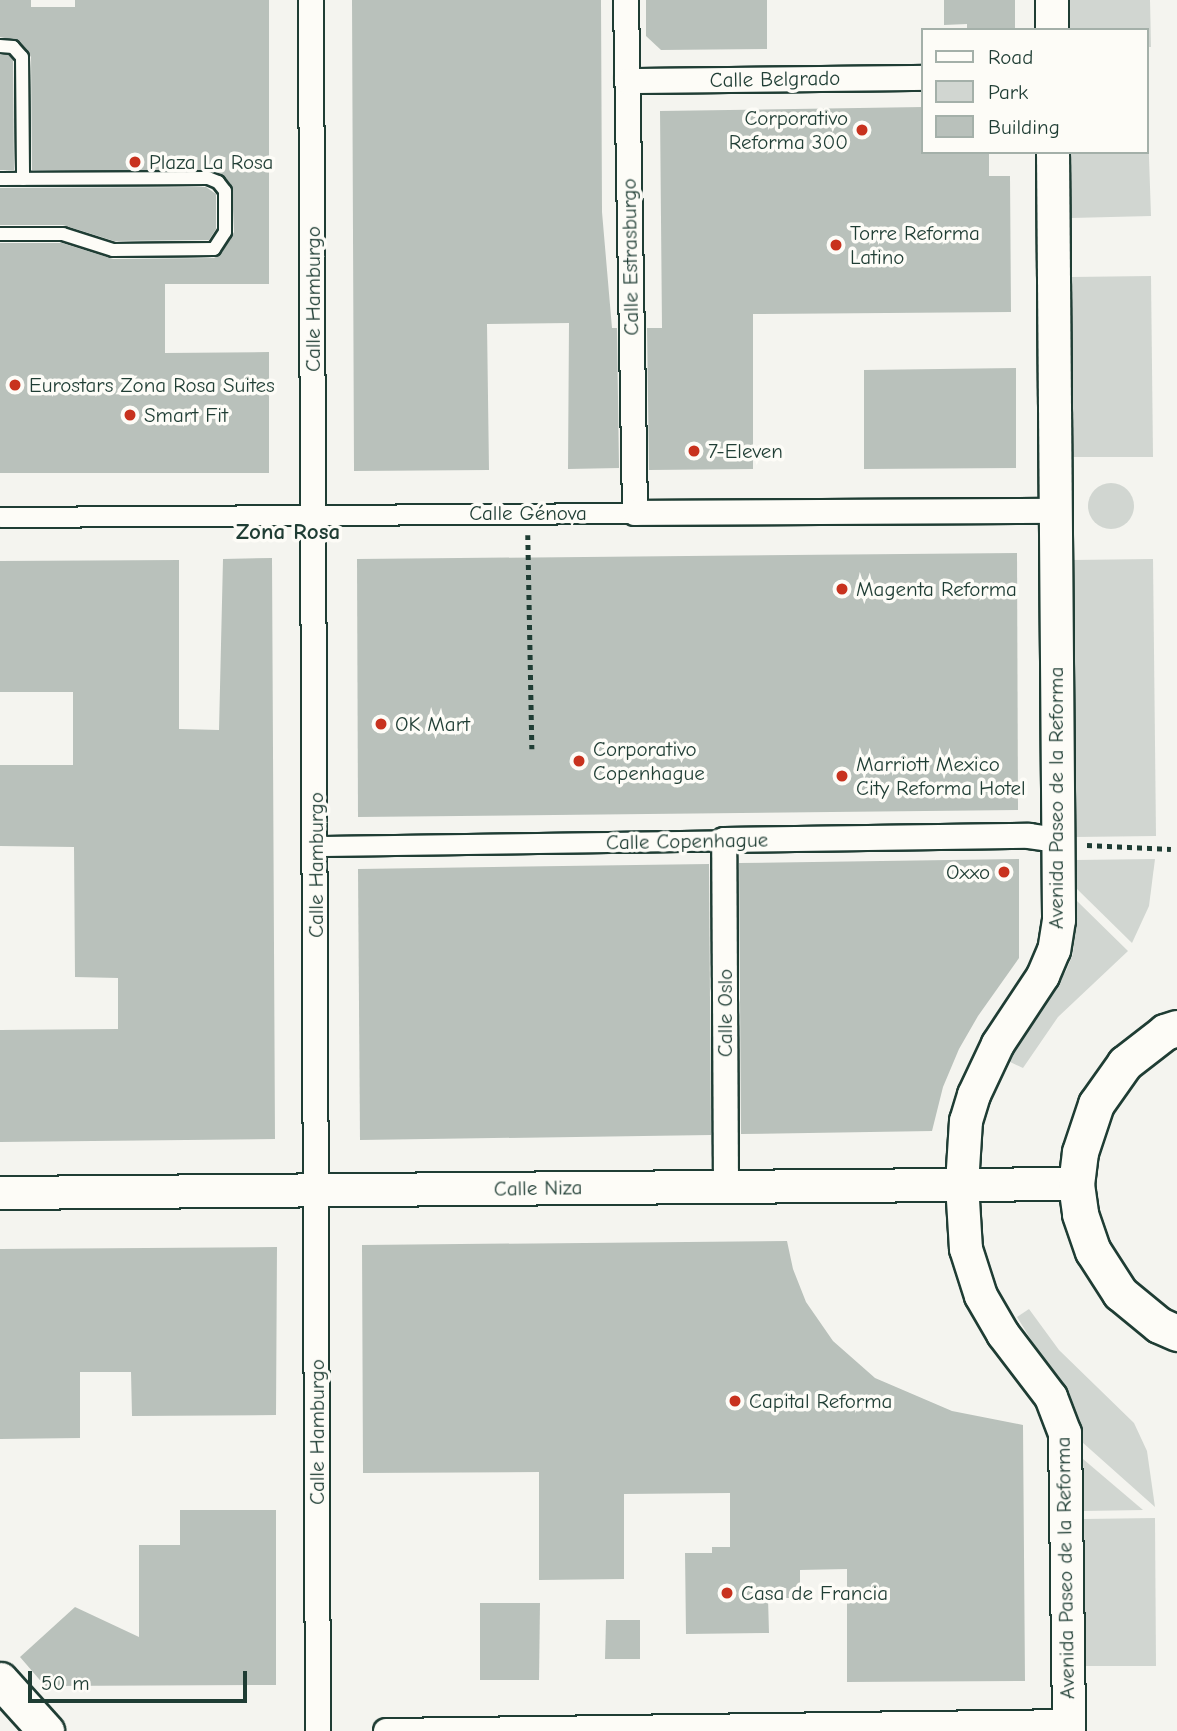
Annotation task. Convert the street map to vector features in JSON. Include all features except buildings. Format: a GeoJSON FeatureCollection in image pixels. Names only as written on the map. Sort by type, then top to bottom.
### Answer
{"type":"FeatureCollection","features":[{"type":"Feature","properties":{"kind":"main road"},"geometry":{"type":"LineString","coordinates":[[1177,1028],[1165,1032],[1125,1063],[1096,1104],[1080,1152],[1076,1184],[1080,1214],[1093,1251],[1120,1293],[1159,1325],[1177,1333]]}},
{"type":"Feature","properties":{"kind":"main road"},"geometry":{"type":"LineString","coordinates":[[0,1680],[46,1731]]}},
{"type":"Feature","properties":{"kind":"street","name":"Calle Hamburgo"},"geometry":{"type":"LineString","coordinates":[[311,0],[318,1731]]}},
{"type":"Feature","properties":{"kind":"street","name":"Calle Estrasburgo"},"geometry":{"type":"LineString","coordinates":[[626,0],[635,513]]}},
{"type":"Feature","properties":{"kind":"street"},"geometry":{"type":"LineString","coordinates":[[1052,0],[1052,28]]}},
{"type":"Feature","properties":{"kind":"street","name":"Calle Belgrado"},"geometry":{"type":"LineString","coordinates":[[627,81],[922,78]]}},
{"type":"Feature","properties":{"kind":"street","name":"Avenida Paseo de la Reforma"},"geometry":{"type":"LineString","coordinates":[[1053,154],[1059,920],[1054,950],[1043,976],[998,1044],[983,1073],[965,1121],[962,1184],[966,1249],[981,1296],[1003,1334],[1052,1398],[1065,1433],[1068,1476],[1069,1726]]}},
{"type":"Feature","properties":{"kind":"street","name":"Calle Génova"},"geometry":{"type":"LineString","coordinates":[[0,517],[1055,511]]}},
{"type":"Feature","properties":{"kind":"street","name":"Calle Copenhague"},"geometry":{"type":"LineString","coordinates":[[315,846],[1029,836],[1058,840]]}},
{"type":"Feature","properties":{"kind":"street","name":"Calle Oslo"},"geometry":{"type":"LineString","coordinates":[[724,840],[726,1186]]}},
{"type":"Feature","properties":{"kind":"street","name":"Calle Niza"},"geometry":{"type":"LineString","coordinates":[[0,1193],[1076,1184]]}},
{"type":"Feature","properties":{"kind":"street"},"geometry":{"type":"LineString","coordinates":[[386,1731],[1069,1726]]}},
{"type":"Feature","properties":{"kind":"lane"},"geometry":{"type":"LineString","coordinates":[[0,46],[13,47],[22,57],[23,179]]}},
{"type":"Feature","properties":{"kind":"lane"},"geometry":{"type":"LineString","coordinates":[[0,179],[214,179],[225,191],[223,239],[214,249],[113,250],[63,234],[0,234]]}},
{"type":"Feature","properties":{"kind":"path"},"geometry":{"type":"LineString","coordinates":[[528,513],[532,749]]}},
{"type":"Feature","properties":{"kind":"path"},"geometry":{"type":"LineString","coordinates":[[1058,840],[1075,844],[1171,849]]}},
{"type":"Feature","properties":{"kind":"green space"},"geometry":{"type":"Polygon","coordinates":[[[1069,0],[1150,0],[1151,47],[1149,28],[1070,28],[1069,0]]]}},
{"type":"Feature","properties":{"kind":"green space"},"geometry":{"type":"Polygon","coordinates":[[[1070,154],[1149,154],[1151,216],[1071,218],[1070,154]]]}},
{"type":"Feature","properties":{"kind":"green space"},"geometry":{"type":"Polygon","coordinates":[[[1151,276],[1153,457],[1073,457],[1071,277],[1151,276]]]}},
{"type":"Feature","properties":{"kind":"green space"},"geometry":{"type":"Polygon","coordinates":[[[1111,483],[1127,490],[1134,506],[1127,522],[1111,529],[1095,522],[1088,506],[1095,490],[1111,483]]]}},
{"type":"Feature","properties":{"kind":"green space"},"geometry":{"type":"Polygon","coordinates":[[[1153,559],[1156,836],[1076,837],[1073,560],[1153,559]]]}},
{"type":"Feature","properties":{"kind":"green space"},"geometry":{"type":"Polygon","coordinates":[[[1155,859],[1149,906],[1132,943],[1076,888],[1076,860],[1155,859]]]}},
{"type":"Feature","properties":{"kind":"green space"},"geometry":{"type":"Polygon","coordinates":[[[1077,901],[1128,951],[1058,1017],[1023,1068],[1008,1061],[1066,971],[1073,954],[1077,901]]]}},
{"type":"Feature","properties":{"kind":"green space"},"geometry":{"type":"Polygon","coordinates":[[[1029,1309],[1059,1350],[1134,1423],[1147,1451],[1155,1507],[1082,1442],[1072,1406],[1017,1317],[1029,1309]]]}},
{"type":"Feature","properties":{"kind":"green space"},"geometry":{"type":"Polygon","coordinates":[[[1083,1459],[1143,1510],[1084,1511],[1083,1459]]]}},
{"type":"Feature","properties":{"kind":"green space"},"geometry":{"type":"Polygon","coordinates":[[[1155,1518],[1156,1666],[1085,1666],[1084,1519],[1155,1518]]]}},
{"type":"Feature","properties":{"kind":"place","name":"Corporativo Reforma 300"},"geometry":{"type":"Point","coordinates":[862,130]}},
{"type":"Feature","properties":{"kind":"place","name":"Plaza La Rosa"},"geometry":{"type":"Point","coordinates":[135,162]}},
{"type":"Feature","properties":{"kind":"place","name":"Torre Reforma Latino"},"geometry":{"type":"Point","coordinates":[836,245]}},
{"type":"Feature","properties":{"kind":"place","name":"Eurostars Zona Rosa Suites"},"geometry":{"type":"Point","coordinates":[15,385]}},
{"type":"Feature","properties":{"kind":"place","name":"Smart Fit"},"geometry":{"type":"Point","coordinates":[130,415]}},
{"type":"Feature","properties":{"kind":"place","name":"7-Eleven"},"geometry":{"type":"Point","coordinates":[694,451]}},
{"type":"Feature","properties":{"kind":"place","name":"Magenta Reforma"},"geometry":{"type":"Point","coordinates":[842,589]}},
{"type":"Feature","properties":{"kind":"place","name":"OK Mart"},"geometry":{"type":"Point","coordinates":[381,724]}},
{"type":"Feature","properties":{"kind":"place","name":"Corporativo Copenhague"},"geometry":{"type":"Point","coordinates":[579,761]}},
{"type":"Feature","properties":{"kind":"place","name":"Marriott Mexico City Reforma Hotel"},"geometry":{"type":"Point","coordinates":[842,776]}},
{"type":"Feature","properties":{"kind":"place","name":"Oxxo"},"geometry":{"type":"Point","coordinates":[1004,872]}},
{"type":"Feature","properties":{"kind":"place","name":"Capital Reforma"},"geometry":{"type":"Point","coordinates":[735,1401]}},
{"type":"Feature","properties":{"kind":"place","name":"Casa de Francia"},"geometry":{"type":"Point","coordinates":[727,1593]}},
{"type":"Feature","properties":{"kind":"district","name":"Zona Rosa"},"geometry":{"type":"Point","coordinates":[288,532]}}]}
